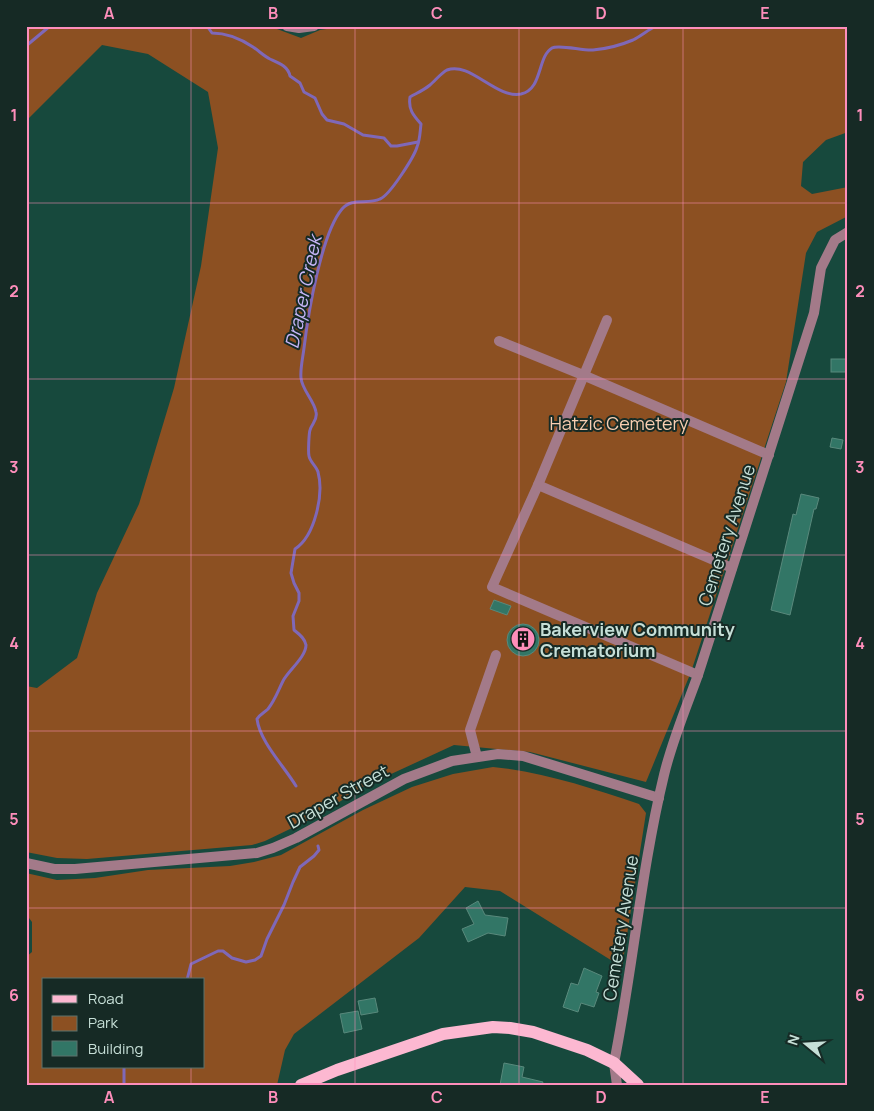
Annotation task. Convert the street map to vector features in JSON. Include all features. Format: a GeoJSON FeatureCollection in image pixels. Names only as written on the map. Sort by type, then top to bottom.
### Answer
{"type":"FeatureCollection","features":[{"type":"Feature","properties":{"kind":"main road"},"geometry":{"type":"LineString","coordinates":[[301,1085],[338,1070],[443,1034],[493,1027],[533,1032],[587,1050],[614,1063],[638,1085]]}},
{"type":"Feature","properties":{"kind":"street"},"geometry":{"type":"LineString","coordinates":[[287,26],[299,28],[314,26]]}},
{"type":"Feature","properties":{"kind":"street","name":"Cemetery Avenue"},"geometry":{"type":"LineString","coordinates":[[617,1085],[614,1063],[650,843],[659,798],[677,731],[698,675],[814,313],[822,268],[835,240],[848,232]]}},
{"type":"Feature","properties":{"kind":"street"},"geometry":{"type":"LineString","coordinates":[[607,320],[538,485],[492,587],[698,675]]}},
{"type":"Feature","properties":{"kind":"street"},"geometry":{"type":"LineString","coordinates":[[500,341],[769,455]]}},
{"type":"Feature","properties":{"kind":"street"},"geometry":{"type":"LineString","coordinates":[[538,485],[732,568]]}},
{"type":"Feature","properties":{"kind":"street"},"geometry":{"type":"LineString","coordinates":[[477,757],[470,730],[496,655]]}},
{"type":"Feature","properties":{"kind":"street","name":"Draper Street"},"geometry":{"type":"LineString","coordinates":[[26,863],[54,869],[75,869],[257,853],[296,838],[404,779],[452,761],[498,754],[523,756],[659,798]]}},
{"type":"Feature","properties":{"kind":"green space","name":"Hatzic Cemetery"},"geometry":{"type":"Polygon","coordinates":[[[26,26],[269,26],[301,38],[336,26],[848,26],[848,132],[826,140],[803,162],[801,186],[812,194],[848,187],[848,216],[817,232],[806,253],[786,382],[691,672],[646,782],[530,752],[454,745],[363,787],[317,816],[265,841],[252,845],[87,859],[57,858],[26,852],[26,686],[37,688],[77,658],[97,593],[139,504],[174,388],[201,266],[218,148],[208,92],[148,54],[102,45],[26,121],[26,26]]]}},
{"type":"Feature","properties":{"kind":"green space"},"geometry":{"type":"Polygon","coordinates":[[[493,767],[512,769],[567,781],[639,804],[646,813],[622,967],[500,891],[465,887],[419,938],[294,1034],[285,1050],[277,1085],[26,1085],[26,957],[32,952],[32,922],[26,914],[26,873],[57,880],[95,878],[148,870],[230,866],[254,862],[281,855],[363,810],[412,787],[453,774],[493,767]]]}},
{"type":"Feature","properties":{"kind":"building"},"geometry":{"type":"Polygon","coordinates":[[[831,359],[848,359],[848,372],[831,372],[831,359]]]}},
{"type":"Feature","properties":{"kind":"building"},"geometry":{"type":"Polygon","coordinates":[[[832,438],[843,440],[841,449],[830,447],[832,438]]]}},
{"type":"Feature","properties":{"kind":"building"},"geometry":{"type":"Polygon","coordinates":[[[801,494],[819,498],[816,509],[814,509],[790,615],[771,610],[793,514],[796,515],[801,494]]]}},
{"type":"Feature","properties":{"kind":"building"},"geometry":{"type":"Polygon","coordinates":[[[494,600],[511,606],[507,615],[490,609],[494,600]]]}},
{"type":"Feature","properties":{"kind":"building","name":"Bakerview Community Crematorium"},"geometry":{"type":"Polygon","coordinates":[[[523,624],[534,629],[539,640],[534,651],[523,656],[512,651],[507,640],[512,629],[523,624]]]}},
{"type":"Feature","properties":{"kind":"building"},"geometry":{"type":"Polygon","coordinates":[[[478,901],[485,915],[508,918],[505,936],[488,933],[468,942],[462,929],[474,924],[466,908],[478,901]]]}},
{"type":"Feature","properties":{"kind":"building"},"geometry":{"type":"Polygon","coordinates":[[[584,968],[602,976],[596,992],[599,993],[594,1007],[581,1003],[578,1012],[563,1007],[571,983],[578,985],[584,968]]]}},
{"type":"Feature","properties":{"kind":"building"},"geometry":{"type":"Polygon","coordinates":[[[375,998],[378,1012],[361,1015],[358,1001],[375,998]]]}},
{"type":"Feature","properties":{"kind":"building"},"geometry":{"type":"Polygon","coordinates":[[[358,1011],[362,1029],[344,1033],[340,1014],[358,1011]]]}},
{"type":"Feature","properties":{"kind":"building"},"geometry":{"type":"Polygon","coordinates":[[[504,1063],[524,1067],[522,1077],[543,1082],[542,1085],[500,1085],[504,1063]]]}},
{"type":"Feature","properties":{"kind":"waterway"},"geometry":{"type":"LineString","coordinates":[[26,46],[50,26]]}},
{"type":"Feature","properties":{"kind":"waterway"},"geometry":{"type":"LineString","coordinates":[[207,26],[212,33],[228,35],[238,39],[283,65],[290,76],[300,83],[304,92],[315,98],[322,114],[327,120],[344,124],[363,135],[384,138],[391,146],[418,142]]}},
{"type":"Feature","properties":{"kind":"waterway","name":"Draper Creek"},"geometry":{"type":"LineString","coordinates":[[296,786],[267,745],[257,719],[275,699],[285,677],[300,659],[306,645],[303,638],[294,630],[293,616],[299,601],[299,593],[291,573],[295,549],[302,543],[313,525],[319,503],[320,481],[318,472],[309,454],[310,432],[316,419],[316,412],[302,382],[301,371],[317,276],[322,255],[335,221],[346,205],[355,202],[375,201],[390,191],[411,159],[419,139],[421,124],[412,112],[410,97],[428,87],[445,71],[456,69],[465,71],[502,91],[521,94],[533,86],[537,80],[544,58],[552,48],[589,50],[608,48],[633,40],[656,26]]}},
{"type":"Feature","properties":{"kind":"waterway","name":"Draper Creek"},"geometry":{"type":"LineString","coordinates":[[188,978],[191,964],[218,951],[223,951],[232,958],[246,962],[261,956],[300,867],[314,856],[319,850],[318,846]]}},
{"type":"Feature","properties":{"kind":"waterway","name":"Draper Creek"},"geometry":{"type":"LineString","coordinates":[[124,1068],[124,1085]]}},
{"type":"Feature","properties":{"kind":"place","name":"Bakerview Community Crematorium"},"geometry":{"type":"Point","coordinates":[523,639]}}]}
